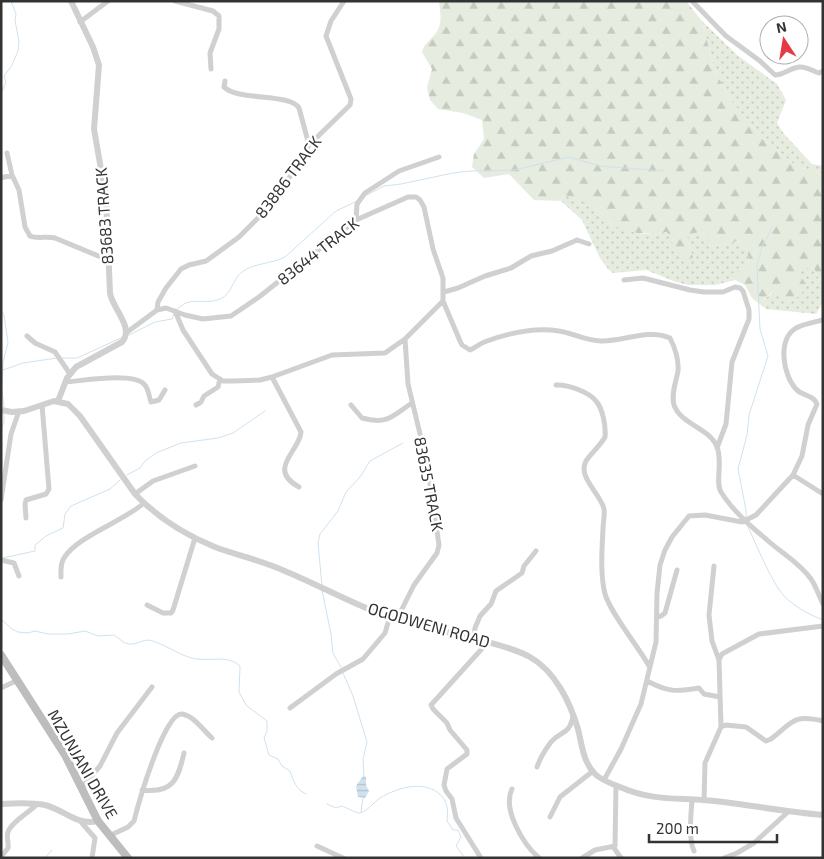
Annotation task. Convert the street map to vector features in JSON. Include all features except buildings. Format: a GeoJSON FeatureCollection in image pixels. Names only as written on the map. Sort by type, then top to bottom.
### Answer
{"type":"FeatureCollection","features":[{"type":"Feature","properties":{"kind":"main road","name":"MZUNJANI DRIVE"},"geometry":{"type":"LineString","coordinates":[[1,655],[65,754],[98,821],[128,858]]}},
{"type":"Feature","properties":{"kind":"street","name":"83683 TRACK"},"geometry":{"type":"LineString","coordinates":[[71,1],[93,46],[99,65],[94,129],[106,198],[111,301],[120,316],[126,333]]}},
{"type":"Feature","properties":{"kind":"street"},"geometry":{"type":"LineString","coordinates":[[80,22],[108,1]]}},
{"type":"Feature","properties":{"kind":"street"},"geometry":{"type":"LineString","coordinates":[[175,1],[213,11],[218,16],[220,20],[219,29],[210,53],[211,69]]}},
{"type":"Feature","properties":{"kind":"street","name":"83886 TRACK"},"geometry":{"type":"LineString","coordinates":[[157,310],[158,302],[166,288],[181,269],[188,265],[206,261],[240,237],[265,211],[286,183],[309,145],[350,105],[351,99],[328,41],[327,32],[344,1]]}},
{"type":"Feature","properties":{"kind":"street"},"geometry":{"type":"LineString","coordinates":[[692,1],[726,36],[760,61],[775,75],[798,67],[804,67],[819,73],[823,71]]}},
{"type":"Feature","properties":{"kind":"street"},"geometry":{"type":"LineString","coordinates":[[225,80],[224,86],[227,91],[296,103],[309,145]]}},
{"type":"Feature","properties":{"kind":"street"},"geometry":{"type":"LineString","coordinates":[[8,153],[12,175],[19,190],[25,227],[30,236],[36,238],[47,236],[55,238],[108,260]]}},
{"type":"Feature","properties":{"kind":"street"},"geometry":{"type":"LineString","coordinates":[[356,220],[356,204],[365,193],[399,171],[439,157]]}},
{"type":"Feature","properties":{"kind":"street"},"geometry":{"type":"LineString","coordinates":[[1,178],[12,175]]}},
{"type":"Feature","properties":{"kind":"street","name":"83644 TRACK"},"geometry":{"type":"LineString","coordinates":[[157,310],[166,308],[190,317],[203,319],[232,316],[356,220],[408,196],[418,198],[424,207],[433,248],[443,278],[443,300]]}},
{"type":"Feature","properties":{"kind":"street"},"geometry":{"type":"LineString","coordinates":[[444,292],[484,276],[511,268],[531,256],[552,251],[576,240],[589,244]]}},
{"type":"Feature","properties":{"kind":"street"},"geometry":{"type":"LineString","coordinates":[[624,280],[642,278],[704,292],[723,292],[735,287],[743,291],[749,310],[749,320],[732,362],[726,424],[717,448]]}},
{"type":"Feature","properties":{"kind":"street"},"geometry":{"type":"LineString","coordinates":[[175,311],[181,326],[212,374],[220,379],[234,381],[260,380],[272,377],[332,355],[385,353],[404,339],[443,300],[462,345],[470,350],[488,341],[538,330],[560,331],[601,341],[654,335],[663,335],[670,338],[678,365],[673,398],[676,408],[684,418],[704,433],[717,448],[720,461],[719,490],[746,521],[800,566],[812,581],[823,604]]}},
{"type":"Feature","properties":{"kind":"street"},"geometry":{"type":"LineString","coordinates":[[1,410],[16,411],[58,401],[65,382],[81,363],[122,342],[126,333],[157,310]]}},
{"type":"Feature","properties":{"kind":"street"},"geometry":{"type":"LineString","coordinates":[[604,780],[641,704],[656,642],[657,593],[660,565],[665,550],[686,519],[692,515],[705,514],[738,522],[746,521],[762,509],[793,475],[802,456],[808,425],[817,404],[814,399],[801,393],[792,384],[786,374],[784,350],[789,337],[796,328],[823,320]]}},
{"type":"Feature","properties":{"kind":"street"},"geometry":{"type":"LineString","coordinates":[[27,336],[35,343],[55,352],[70,374]]}},
{"type":"Feature","properties":{"kind":"street","name":"83635 TRACK"},"geometry":{"type":"LineString","coordinates":[[397,619],[414,585],[437,553],[440,545],[427,463],[408,384],[404,339]]}},
{"type":"Feature","properties":{"kind":"street"},"geometry":{"type":"LineString","coordinates":[[65,382],[109,377],[139,381],[146,386],[151,402],[159,400],[165,390]]}},
{"type":"Feature","properties":{"kind":"street"},"geometry":{"type":"LineString","coordinates":[[272,377],[301,432],[301,437],[287,458],[285,470],[288,478],[299,487]]}},
{"type":"Feature","properties":{"kind":"street"},"geometry":{"type":"LineString","coordinates":[[196,405],[201,402],[204,396],[218,387],[220,379]]}},
{"type":"Feature","properties":{"kind":"street"},"geometry":{"type":"LineString","coordinates":[[556,385],[568,385],[592,398],[598,403],[602,414],[605,437],[587,459],[584,470],[604,509],[602,544],[605,591],[609,604],[640,650],[649,667]]}},
{"type":"Feature","properties":{"kind":"street","name":"OGODWENI ROAD"},"geometry":{"type":"LineString","coordinates":[[58,401],[68,404],[73,408],[135,494],[162,518],[195,538],[215,547],[269,564],[357,605],[397,619],[474,638],[529,656],[544,668],[557,683],[573,716],[586,760],[593,771],[604,780],[637,794],[655,798],[704,801],[823,815]]}},
{"type":"Feature","properties":{"kind":"street"},"geometry":{"type":"LineString","coordinates":[[351,405],[362,418],[385,420],[392,418],[412,403]]}},
{"type":"Feature","properties":{"kind":"street"},"geometry":{"type":"LineString","coordinates":[[26,518],[26,500],[46,494],[49,489],[42,405]]}},
{"type":"Feature","properties":{"kind":"street"},"geometry":{"type":"LineString","coordinates":[[1,500],[16,411]]}},
{"type":"Feature","properties":{"kind":"street"},"geometry":{"type":"LineString","coordinates":[[135,494],[153,481],[195,466]]}},
{"type":"Feature","properties":{"kind":"street"},"geometry":{"type":"LineString","coordinates":[[793,475],[823,494]]}},
{"type":"Feature","properties":{"kind":"street"},"geometry":{"type":"LineString","coordinates":[[61,576],[61,565],[68,552],[98,532],[136,511],[144,503]]}},
{"type":"Feature","properties":{"kind":"street"},"geometry":{"type":"LineString","coordinates":[[147,605],[163,613],[171,613],[186,573],[195,538]]}},
{"type":"Feature","properties":{"kind":"street"},"geometry":{"type":"LineString","coordinates":[[474,638],[475,628],[480,615],[491,604],[496,591],[522,573],[524,566],[536,551]]}},
{"type":"Feature","properties":{"kind":"street"},"geometry":{"type":"LineString","coordinates":[[1,560],[14,562],[19,576]]}},
{"type":"Feature","properties":{"kind":"street"},"geometry":{"type":"LineString","coordinates":[[704,801],[705,763],[720,727],[719,660],[712,641],[709,615],[714,566]]}},
{"type":"Feature","properties":{"kind":"street"},"geometry":{"type":"LineString","coordinates":[[657,617],[665,613],[677,570]]}},
{"type":"Feature","properties":{"kind":"street"},"geometry":{"type":"LineString","coordinates":[[290,708],[336,674],[363,659],[385,633],[390,616]]}},
{"type":"Feature","properties":{"kind":"street"},"geometry":{"type":"LineString","coordinates":[[719,660],[724,652],[759,634],[823,626]]}},
{"type":"Feature","properties":{"kind":"street"},"geometry":{"type":"LineString","coordinates":[[481,858],[457,821],[452,799],[444,785],[447,769],[467,754],[468,750],[431,705],[488,642]]}},
{"type":"Feature","properties":{"kind":"street"},"geometry":{"type":"LineString","coordinates":[[1,688],[18,680]]}},
{"type":"Feature","properties":{"kind":"street"},"geometry":{"type":"LineString","coordinates":[[647,681],[667,691],[676,692],[699,688],[704,694],[720,696]]}},
{"type":"Feature","properties":{"kind":"street"},"geometry":{"type":"LineString","coordinates":[[82,790],[86,782],[100,766],[117,733],[152,687]]}},
{"type":"Feature","properties":{"kind":"street"},"geometry":{"type":"LineString","coordinates":[[109,836],[124,830],[132,824],[142,790],[166,730],[176,715],[184,715],[194,721],[212,738]]}},
{"type":"Feature","properties":{"kind":"street"},"geometry":{"type":"LineString","coordinates":[[537,766],[552,741],[567,731],[572,725],[573,716]]}},
{"type":"Feature","properties":{"kind":"street"},"geometry":{"type":"LineString","coordinates":[[720,727],[726,725],[746,727],[766,741],[796,719],[804,718],[823,721]]}},
{"type":"Feature","properties":{"kind":"street"},"geometry":{"type":"LineString","coordinates":[[142,790],[157,792],[171,784],[178,776],[184,753]]}},
{"type":"Feature","properties":{"kind":"street"},"geometry":{"type":"LineString","coordinates":[[550,817],[560,798],[593,771]]}},
{"type":"Feature","properties":{"kind":"street"},"geometry":{"type":"LineString","coordinates":[[616,786],[614,848],[621,858]]}},
{"type":"Feature","properties":{"kind":"street"},"geometry":{"type":"LineString","coordinates":[[512,789],[508,796],[509,806],[529,848],[539,858]]}},
{"type":"Feature","properties":{"kind":"street"},"geometry":{"type":"LineString","coordinates":[[692,801],[691,838],[694,850]]}},
{"type":"Feature","properties":{"kind":"street"},"geometry":{"type":"LineString","coordinates":[[1,804],[37,804],[54,808],[81,822],[95,838],[92,858]]}},
{"type":"Feature","properties":{"kind":"street"},"geometry":{"type":"LineString","coordinates":[[1,857],[8,848],[7,834],[11,826],[37,804]]}},
{"type":"Feature","properties":{"kind":"street"},"geometry":{"type":"LineString","coordinates":[[724,858],[754,843],[788,812]]}},
{"type":"Feature","properties":{"kind":"street"},"geometry":{"type":"LineString","coordinates":[[81,822],[98,821]]}},
{"type":"Feature","properties":{"kind":"street"},"geometry":{"type":"LineString","coordinates":[[317,846],[342,858]]}},
{"type":"Feature","properties":{"kind":"street"},"geometry":{"type":"LineString","coordinates":[[582,858],[604,847],[614,848]]}},
{"type":"Feature","properties":{"kind":"green space"},"geometry":{"type":"Polygon","coordinates":[[[439,1],[686,1],[702,21],[715,71],[732,102],[762,138],[795,165],[823,175],[823,280],[819,279],[814,268],[802,268],[799,274],[806,284],[801,295],[784,300],[773,292],[763,300],[766,309],[752,298],[745,285],[735,280],[731,274],[747,267],[749,261],[747,249],[738,241],[713,246],[701,232],[689,234],[687,240],[693,257],[688,261],[681,261],[667,232],[639,233],[626,231],[613,225],[590,206],[569,196],[563,195],[561,201],[534,200],[509,174],[484,178],[472,167],[474,154],[484,139],[482,120],[463,113],[438,109],[430,100],[427,87],[432,69],[422,52],[440,25],[439,1]]]}},
{"type":"Feature","properties":{"kind":"green space"},"geometry":{"type":"Polygon","coordinates":[[[702,21],[737,55],[777,84],[786,100],[777,123],[784,134],[812,164],[823,166],[823,175],[795,165],[762,138],[732,102],[715,71],[702,21]]]}},
{"type":"Feature","properties":{"kind":"green space"},"geometry":{"type":"Polygon","coordinates":[[[563,195],[587,203],[607,218],[611,224],[642,234],[667,232],[693,257],[687,240],[688,234],[701,232],[713,246],[738,241],[747,249],[749,261],[747,267],[732,274],[735,280],[715,285],[689,285],[646,270],[613,273],[600,258],[582,220],[561,201],[563,195]]]}},
{"type":"Feature","properties":{"kind":"green space"},"geometry":{"type":"Polygon","coordinates":[[[802,268],[814,268],[819,279],[823,280],[823,302],[816,314],[766,309],[763,300],[799,274],[802,268]]]}},
{"type":"Feature","properties":{"kind":"water"},"geometry":{"type":"Polygon","coordinates":[[[363,776],[366,777],[366,785],[369,791],[365,798],[358,797],[356,786],[363,776]]]}},
{"type":"Feature","properties":{"kind":"waterway"},"geometry":{"type":"LineString","coordinates":[[1,94],[6,82],[4,76],[12,65],[18,51],[19,42],[15,20],[16,14],[11,1]]}},
{"type":"Feature","properties":{"kind":"waterway"},"geometry":{"type":"LineString","coordinates":[[367,195],[384,186],[453,173],[514,170],[569,157],[600,166],[664,171]]}},
{"type":"Feature","properties":{"kind":"waterway"},"geometry":{"type":"LineString","coordinates":[[176,310],[190,302],[211,301],[224,297],[239,275],[246,269],[285,257],[336,211],[357,201]]}},
{"type":"Feature","properties":{"kind":"waterway"},"geometry":{"type":"LineString","coordinates":[[746,519],[738,469],[747,435],[749,415],[768,356],[760,329],[757,266],[762,247],[773,226]]}},
{"type":"Feature","properties":{"kind":"waterway"},"geometry":{"type":"LineString","coordinates":[[1,310],[4,315],[8,343],[3,362],[2,390],[4,407]]}},
{"type":"Feature","properties":{"kind":"waterway"},"geometry":{"type":"LineString","coordinates":[[129,335],[155,322],[172,319],[174,313]]}},
{"type":"Feature","properties":{"kind":"waterway"},"geometry":{"type":"LineString","coordinates":[[61,358],[77,358],[123,337]]}},
{"type":"Feature","properties":{"kind":"waterway"},"geometry":{"type":"LineString","coordinates":[[3,370],[23,363],[57,358]]}},
{"type":"Feature","properties":{"kind":"waterway"},"geometry":{"type":"LineString","coordinates":[[127,475],[140,468],[145,461],[156,453],[181,443],[218,438],[233,433],[265,411]]}},
{"type":"Feature","properties":{"kind":"waterway"},"geometry":{"type":"LineString","coordinates":[[1,429],[4,422],[4,414]]}},
{"type":"Feature","properties":{"kind":"waterway"},"geometry":{"type":"LineString","coordinates":[[322,586],[318,543],[320,534],[338,511],[346,492],[360,477],[370,461],[403,443]]}},
{"type":"Feature","properties":{"kind":"waterway"},"geometry":{"type":"LineString","coordinates":[[3,558],[35,551],[35,545],[46,536],[63,528],[65,514],[71,506],[110,489],[120,480]]}},
{"type":"Feature","properties":{"kind":"waterway"},"geometry":{"type":"LineString","coordinates":[[748,527],[779,590],[793,604],[823,620]]}},
{"type":"Feature","properties":{"kind":"waterway"},"geometry":{"type":"LineString","coordinates":[[322,590],[333,653],[342,669]]}},
{"type":"Feature","properties":{"kind":"waterway"},"geometry":{"type":"LineString","coordinates":[[1,619],[18,632],[28,633],[35,631],[48,634],[68,634],[85,631],[98,636],[114,635],[129,644],[150,640],[190,658],[225,659],[235,663],[240,666],[239,692],[246,705],[267,721],[267,731],[264,738],[269,755],[278,759],[282,766],[290,771],[297,787],[306,794]]}},
{"type":"Feature","properties":{"kind":"waterway"},"geometry":{"type":"LineString","coordinates":[[343,673],[353,696],[367,742],[363,759],[364,777]]}},
{"type":"Feature","properties":{"kind":"waterway"},"geometry":{"type":"LineString","coordinates":[[327,804],[336,808],[342,806],[359,813],[380,798],[395,791],[413,786],[430,788],[438,792],[444,799],[447,821],[453,830],[458,830],[461,837],[456,846],[465,858]]}},
{"type":"Feature","properties":{"kind":"waterway"},"geometry":{"type":"LineString","coordinates":[[361,812],[363,798]]}},
{"type":"Feature","properties":{"kind":"waterway"},"geometry":{"type":"LineString","coordinates":[[45,858],[52,850]]}}]}
